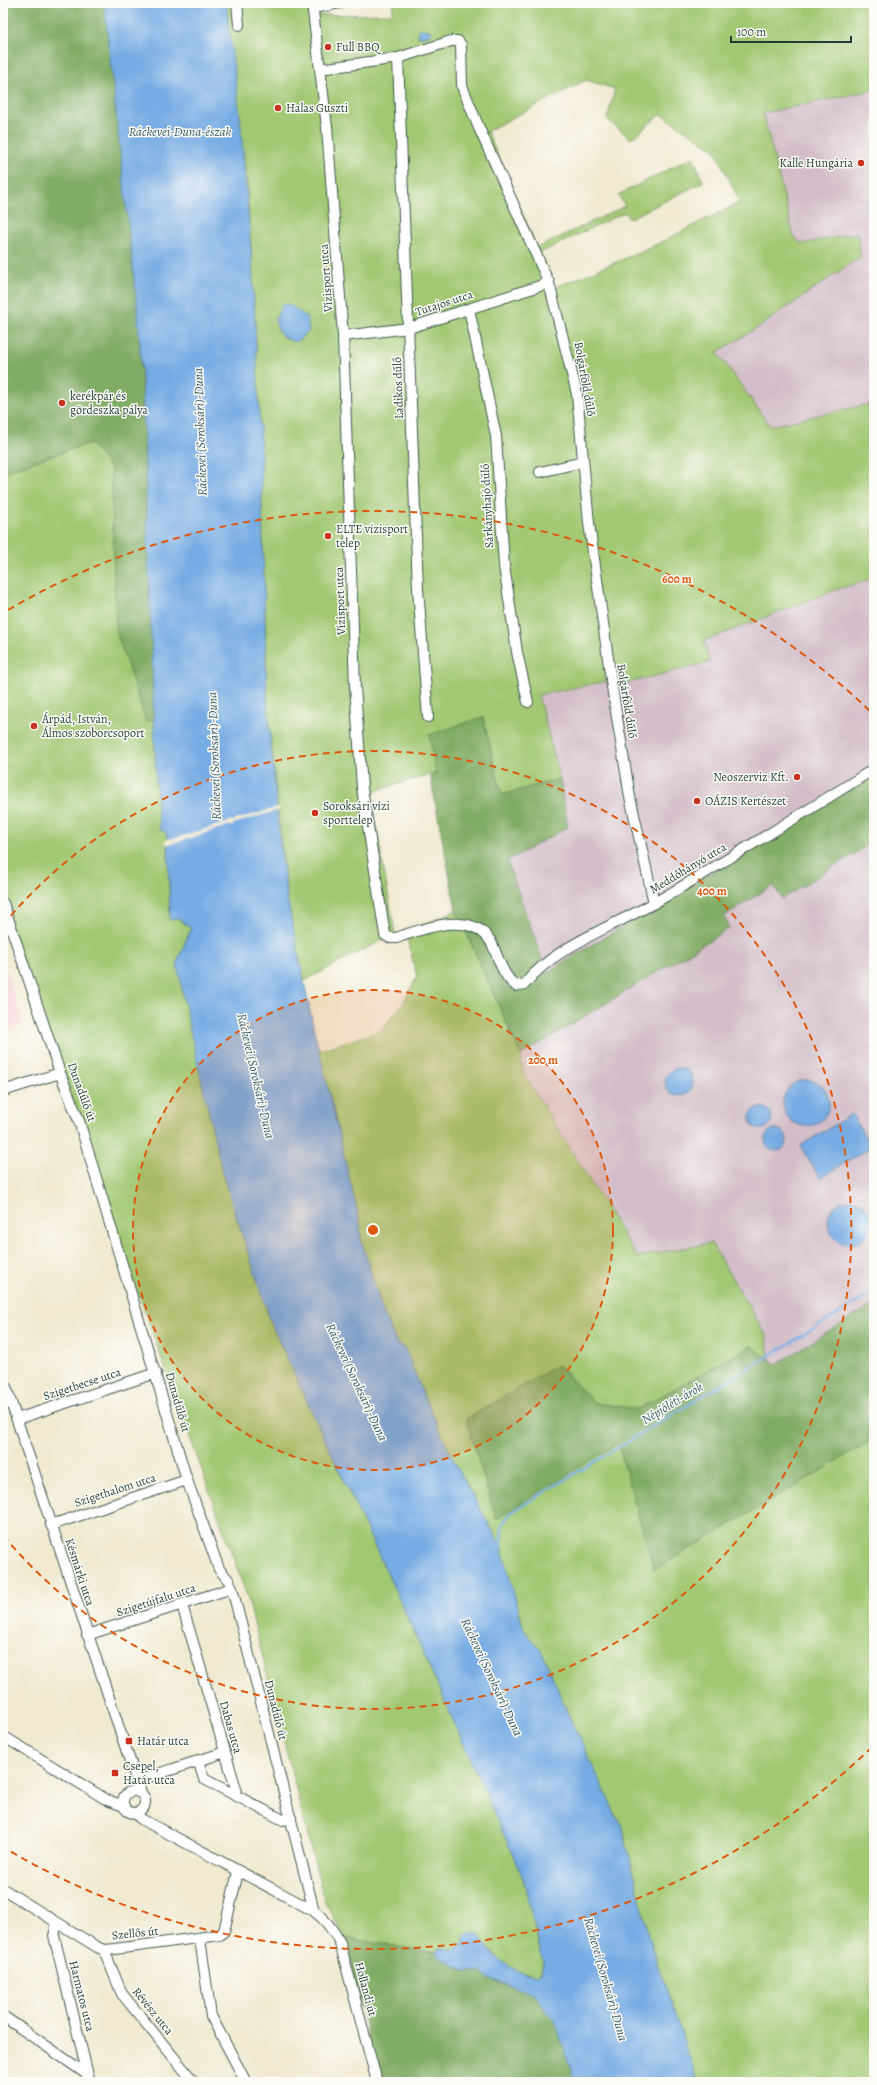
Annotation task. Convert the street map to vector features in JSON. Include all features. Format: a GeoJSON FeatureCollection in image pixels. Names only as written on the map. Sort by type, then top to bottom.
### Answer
{"type":"FeatureCollection","features":[{"type":"Feature","properties":{"kind":"street"},"geometry":{"type":"LineString","coordinates":[[237,3],[239,26]]}},
{"type":"Feature","properties":{"kind":"street"},"geometry":{"type":"LineString","coordinates":[[313,5],[340,3]]}},
{"type":"Feature","properties":{"kind":"street","name":"Vízisport utca"},"geometry":{"type":"LineString","coordinates":[[313,5],[327,127],[343,336],[356,694],[362,788],[385,935],[390,938],[396,938],[451,923],[469,925],[486,934],[508,980],[516,986]]}},
{"type":"Feature","properties":{"kind":"street","name":"Bolgárföld dűlő"},"geometry":{"type":"LineString","coordinates":[[320,69],[398,58],[451,41],[458,41],[461,45],[462,86],[479,128],[549,283],[577,394],[589,523],[612,687],[630,797],[654,903]]}},
{"type":"Feature","properties":{"kind":"street","name":"Ladikos dűlő"},"geometry":{"type":"LineString","coordinates":[[398,58],[418,589],[428,717]]}},
{"type":"Feature","properties":{"kind":"street","name":"Tutajos utca"},"geometry":{"type":"LineString","coordinates":[[343,336],[409,328],[549,283]]}},
{"type":"Feature","properties":{"kind":"street","name":"Sárkányhajó dűlő"},"geometry":{"type":"LineString","coordinates":[[469,309],[496,436],[504,566],[517,652],[528,702]]}},
{"type":"Feature","properties":{"kind":"street"},"geometry":{"type":"LineString","coordinates":[[540,472],[583,462]]}},
{"type":"Feature","properties":{"kind":"street","name":"Meddőhányó utca"},"geometry":{"type":"LineString","coordinates":[[516,986],[525,984],[534,972],[578,943],[654,903],[874,769]]}},
{"type":"Feature","properties":{"kind":"street","name":"Dunadűlő út"},"geometry":{"type":"LineString","coordinates":[[3,903],[60,1073],[79,1121],[187,1480],[218,1569],[229,1581],[232,1588],[314,1911]]}},
{"type":"Feature","properties":{"kind":"street"},"geometry":{"type":"LineString","coordinates":[[3,1091],[60,1073]]}},
{"type":"Feature","properties":{"kind":"street","name":"Szigetbecse utca"},"geometry":{"type":"LineString","coordinates":[[17,1419],[156,1373]]}},
{"type":"Feature","properties":{"kind":"street","name":"Késmárki utca"},"geometry":{"type":"LineString","coordinates":[[3,1378],[87,1635],[141,1793]]}},
{"type":"Feature","properties":{"kind":"street","name":"Szigethalom utca"},"geometry":{"type":"LineString","coordinates":[[51,1525],[187,1480]]}},
{"type":"Feature","properties":{"kind":"street","name":"Szigetújfalu utca"},"geometry":{"type":"LineString","coordinates":[[87,1635],[232,1588]]}},
{"type":"Feature","properties":{"kind":"street","name":"Dabas utca"},"geometry":{"type":"LineString","coordinates":[[182,1605],[236,1789],[234,1795]]}},
{"type":"Feature","properties":{"kind":"street"},"geometry":{"type":"LineString","coordinates":[[3,1736],[98,1794],[126,1798],[137,1791],[141,1793],[144,1797],[144,1806],[152,1820],[159,1827]]}},
{"type":"Feature","properties":{"kind":"street"},"geometry":{"type":"LineString","coordinates":[[146,1778],[225,1752]]}},
{"type":"Feature","properties":{"kind":"street"},"geometry":{"type":"LineString","coordinates":[[198,1760],[204,1779],[283,1820],[291,1818]]}},
{"type":"Feature","properties":{"kind":"street"},"geometry":{"type":"LineString","coordinates":[[134,1773],[126,1798],[130,1812],[135,1813],[141,1819],[159,1827],[238,1872],[314,1911]]}},
{"type":"Feature","properties":{"kind":"street"},"geometry":{"type":"LineString","coordinates":[[135,1813],[144,1806]]}},
{"type":"Feature","properties":{"kind":"street","name":"Szellős út"},"geometry":{"type":"LineString","coordinates":[[3,1889],[104,1950],[200,1939],[220,1935],[224,1931],[238,1872]]}},
{"type":"Feature","properties":{"kind":"street","name":"Hollandi út"},"geometry":{"type":"LineString","coordinates":[[314,1911],[333,1929],[340,1943],[377,2082]]}},
{"type":"Feature","properties":{"kind":"street","name":"Harmatos utca"},"geometry":{"type":"LineString","coordinates":[[57,1923],[54,1936],[89,2079]]}},
{"type":"Feature","properties":{"kind":"street"},"geometry":{"type":"LineString","coordinates":[[200,1939],[211,2016],[246,2082]]}},
{"type":"Feature","properties":{"kind":"street","name":"Révész utca"},"geometry":{"type":"LineString","coordinates":[[104,1950],[122,1994],[194,2082]]}},
{"type":"Feature","properties":{"kind":"street"},"geometry":{"type":"LineString","coordinates":[[3,2016],[89,2079]]}},
{"type":"Feature","properties":{"kind":"shaded area"},"geometry":{"type":"Polygon","coordinates":[[[874,90],[874,403],[770,426],[717,352],[759,327],[861,256],[857,233],[802,244],[794,237],[763,113],[874,90]]]}},
{"type":"Feature","properties":{"kind":"shaded area"},"geometry":{"type":"Polygon","coordinates":[[[874,578],[874,775],[547,972],[507,861],[568,827],[560,779],[538,695],[710,662],[704,641],[835,590],[874,578]]]}},
{"type":"Feature","properties":{"kind":"shaded area"},"geometry":{"type":"Polygon","coordinates":[[[868,844],[874,855],[874,1304],[775,1364],[769,1359],[766,1335],[711,1243],[637,1257],[523,1073],[521,1055],[730,928],[724,916],[773,885],[783,899],[868,844]]]}},
{"type":"Feature","properties":{"kind":"shaded area"},"geometry":{"type":"Polygon","coordinates":[[[3,960],[24,1025],[3,1032],[3,960]]]}},
{"type":"Feature","properties":{"kind":"green space"},"geometry":{"type":"Polygon","coordinates":[[[3,3],[104,3],[137,305],[142,378],[155,720],[146,721],[116,630],[111,469],[90,443],[3,472],[3,3]]]}},
{"type":"Feature","properties":{"kind":"green space"},"geometry":{"type":"Polygon","coordinates":[[[226,3],[308,3],[310,15],[392,14],[393,3],[874,3],[874,90],[763,113],[794,237],[802,244],[857,233],[861,256],[759,327],[717,352],[770,426],[874,403],[874,578],[835,590],[704,641],[710,662],[620,685],[617,679],[538,695],[560,779],[502,795],[436,773],[370,792],[395,933],[304,981],[287,898],[267,701],[260,428],[247,186],[226,3]],[[586,80],[487,131],[537,248],[625,206],[618,195],[693,157],[703,182],[629,219],[625,212],[540,253],[554,288],[645,250],[740,202],[715,150],[661,114],[631,139],[607,119],[615,89],[586,80]]]}},
{"type":"Feature","properties":{"kind":"green space"},"geometry":{"type":"Polygon","coordinates":[[[90,443],[111,469],[116,630],[146,720],[155,720],[160,829],[165,831],[168,840],[170,920],[179,919],[191,928],[177,963],[223,1176],[273,1328],[403,1607],[523,1878],[543,1961],[539,1976],[529,1975],[511,1968],[489,1949],[477,1934],[454,1950],[439,1949],[436,1953],[345,1938],[324,1900],[248,1599],[3,916],[3,472],[90,443]]]}},
{"type":"Feature","properties":{"kind":"green space"},"geometry":{"type":"Polygon","coordinates":[[[483,717],[502,795],[560,779],[568,827],[507,861],[547,972],[874,775],[874,855],[868,845],[782,899],[773,885],[724,916],[730,928],[521,1055],[456,910],[430,775],[436,773],[429,735],[483,717]]]}},
{"type":"Feature","properties":{"kind":"green space"},"geometry":{"type":"Polygon","coordinates":[[[456,910],[521,1055],[523,1073],[637,1257],[711,1243],[766,1335],[769,1358],[775,1364],[751,1346],[638,1409],[594,1403],[558,1365],[618,1443],[654,1569],[874,1439],[874,2082],[698,2082],[653,1951],[623,1830],[569,1716],[542,1652],[524,1630],[501,1546],[456,1465],[423,1394],[405,1349],[397,1344],[382,1310],[361,1239],[360,1223],[319,1050],[381,1031],[403,1003],[417,977],[406,934],[456,910]]]}},
{"type":"Feature","properties":{"kind":"green space"},"geometry":{"type":"Polygon","coordinates":[[[874,1304],[874,1439],[654,1570],[618,1443],[496,1519],[466,1419],[558,1365],[594,1403],[638,1409],[751,1346],[776,1364],[874,1304]]]}},
{"type":"Feature","properties":{"kind":"green space"},"geometry":{"type":"Polygon","coordinates":[[[345,1938],[436,1953],[439,1957],[464,1971],[482,1972],[492,1980],[529,1991],[538,1997],[553,2018],[565,2045],[575,2082],[378,2082],[345,1938]]]}},
{"type":"Feature","properties":{"kind":"water","name":"Ráckevei-Duna-észak"},"geometry":{"type":"Polygon","coordinates":[[[104,3],[226,3],[240,116],[252,262],[260,428],[267,701],[279,835],[287,898],[313,1025],[360,1223],[361,1239],[382,1310],[397,1344],[405,1349],[423,1394],[456,1465],[501,1546],[524,1630],[542,1652],[569,1716],[623,1830],[653,1951],[698,2082],[575,2082],[556,2024],[535,1994],[488,1978],[482,1972],[465,1971],[439,1957],[436,1953],[439,1949],[454,1950],[463,1945],[465,1936],[470,1933],[478,1934],[489,1949],[511,1968],[529,1975],[539,1976],[542,1970],[543,1961],[523,1878],[403,1607],[273,1328],[223,1176],[189,1025],[177,963],[191,928],[179,919],[170,920],[168,840],[165,831],[160,830],[157,806],[142,378],[137,305],[104,3]]]}},
{"type":"Feature","properties":{"kind":"water"},"geometry":{"type":"Polygon","coordinates":[[[418,29],[430,30],[431,35],[418,37],[418,29]]]}},
{"type":"Feature","properties":{"kind":"water"},"geometry":{"type":"Polygon","coordinates":[[[288,304],[307,317],[309,331],[296,342],[281,335],[275,320],[282,305],[288,304]]]}},
{"type":"Feature","properties":{"kind":"water"},"geometry":{"type":"Polygon","coordinates":[[[679,1068],[689,1072],[693,1082],[689,1092],[679,1096],[669,1092],[665,1082],[669,1072],[679,1068]]]}},
{"type":"Feature","properties":{"kind":"water"},"geometry":{"type":"Polygon","coordinates":[[[802,1080],[810,1080],[819,1084],[825,1090],[829,1103],[825,1116],[819,1122],[810,1126],[802,1126],[793,1122],[787,1116],[783,1107],[783,1099],[787,1090],[793,1084],[802,1080]]]}},
{"type":"Feature","properties":{"kind":"water"},"geometry":{"type":"Polygon","coordinates":[[[757,1107],[765,1107],[772,1114],[772,1122],[765,1129],[757,1129],[750,1122],[750,1114],[757,1107]]]}},
{"type":"Feature","properties":{"kind":"water"},"geometry":{"type":"Polygon","coordinates":[[[852,1114],[871,1147],[820,1178],[800,1146],[852,1114]]]}},
{"type":"Feature","properties":{"kind":"water"},"geometry":{"type":"Polygon","coordinates":[[[772,1129],[780,1129],[787,1136],[787,1144],[780,1151],[772,1151],[765,1144],[765,1136],[772,1129]]]}},
{"type":"Feature","properties":{"kind":"water"},"geometry":{"type":"Polygon","coordinates":[[[846,1200],[854,1200],[859,1201],[866,1206],[871,1213],[871,1231],[866,1238],[859,1243],[846,1244],[838,1241],[831,1234],[828,1226],[828,1218],[831,1210],[838,1203],[846,1200]]]}},
{"type":"Feature","properties":{"kind":"pier"},"geometry":{"type":"Polygon","coordinates":[[[279,807],[279,810],[233,824],[231,827],[230,825],[171,844],[166,844],[166,840],[169,838],[172,839],[229,822],[229,820],[232,821],[279,807]]]}},
{"type":"Feature","properties":{"kind":"waterway","name":"Népjóléti-árok"},"geometry":{"type":"LineString","coordinates":[[501,1546],[502,1525],[510,1513],[874,1292]]}},
{"type":"Feature","properties":{"kind":"place","name":"Full BBQ"},"geometry":{"type":"Point","coordinates":[328,47]}},
{"type":"Feature","properties":{"kind":"place","name":"Halas Guszti"},"geometry":{"type":"Point","coordinates":[278,108]}},
{"type":"Feature","properties":{"kind":"place","name":"Kalle Hungária"},"geometry":{"type":"Point","coordinates":[861,163]}},
{"type":"Feature","properties":{"kind":"place","name":"kerékpár és gördeszka pálya"},"geometry":{"type":"Point","coordinates":[62,403]}},
{"type":"Feature","properties":{"kind":"place","name":"ELTE vízisport telep"},"geometry":{"type":"Point","coordinates":[328,536]}},
{"type":"Feature","properties":{"kind":"place","name":"Árpád, István, Álmos szoborcsoport"},"geometry":{"type":"Point","coordinates":[34,726]}},
{"type":"Feature","properties":{"kind":"place","name":"Neoszerviz Kft."},"geometry":{"type":"Point","coordinates":[797,777]}},
{"type":"Feature","properties":{"kind":"place","name":"OÁZIS Kertészet"},"geometry":{"type":"Point","coordinates":[697,801]}},
{"type":"Feature","properties":{"kind":"place","name":"Soroksári vízi sporttelep"},"geometry":{"type":"Point","coordinates":[315,813]}},
{"type":"Feature","properties":{"kind":"place","name":"Határ utca"},"geometry":{"type":"Point","coordinates":[129,1741]}},
{"type":"Feature","properties":{"kind":"place","name":"Csepel, Határ utca"},"geometry":{"type":"Point","coordinates":[115,1773]}},
{"type":"Feature","properties":{"kind":"water label","name":"Ráckevei (Soroksári)-Duna"},"geometry":{"type":"Point","coordinates":[200,432]}},
{"type":"Feature","properties":{"kind":"water label","name":"Ráckevei (Soroksári)-Duna"},"geometry":{"type":"Point","coordinates":[214,756]}},
{"type":"Feature","properties":{"kind":"water label","name":"Ráckevei (Soroksári)-Duna"},"geometry":{"type":"Point","coordinates":[256,1076]}},
{"type":"Feature","properties":{"kind":"water label","name":"Ráckevei (Soroksári)-Duna"},"geometry":{"type":"Point","coordinates":[357,1382]}},
{"type":"Feature","properties":{"kind":"water label","name":"Ráckevei (Soroksári)-Duna"},"geometry":{"type":"Point","coordinates":[492,1677]}},
{"type":"Feature","properties":{"kind":"water label","name":"Ráckevei (Soroksári)-Duna"},"geometry":{"type":"Point","coordinates":[606,1979]}}]}
